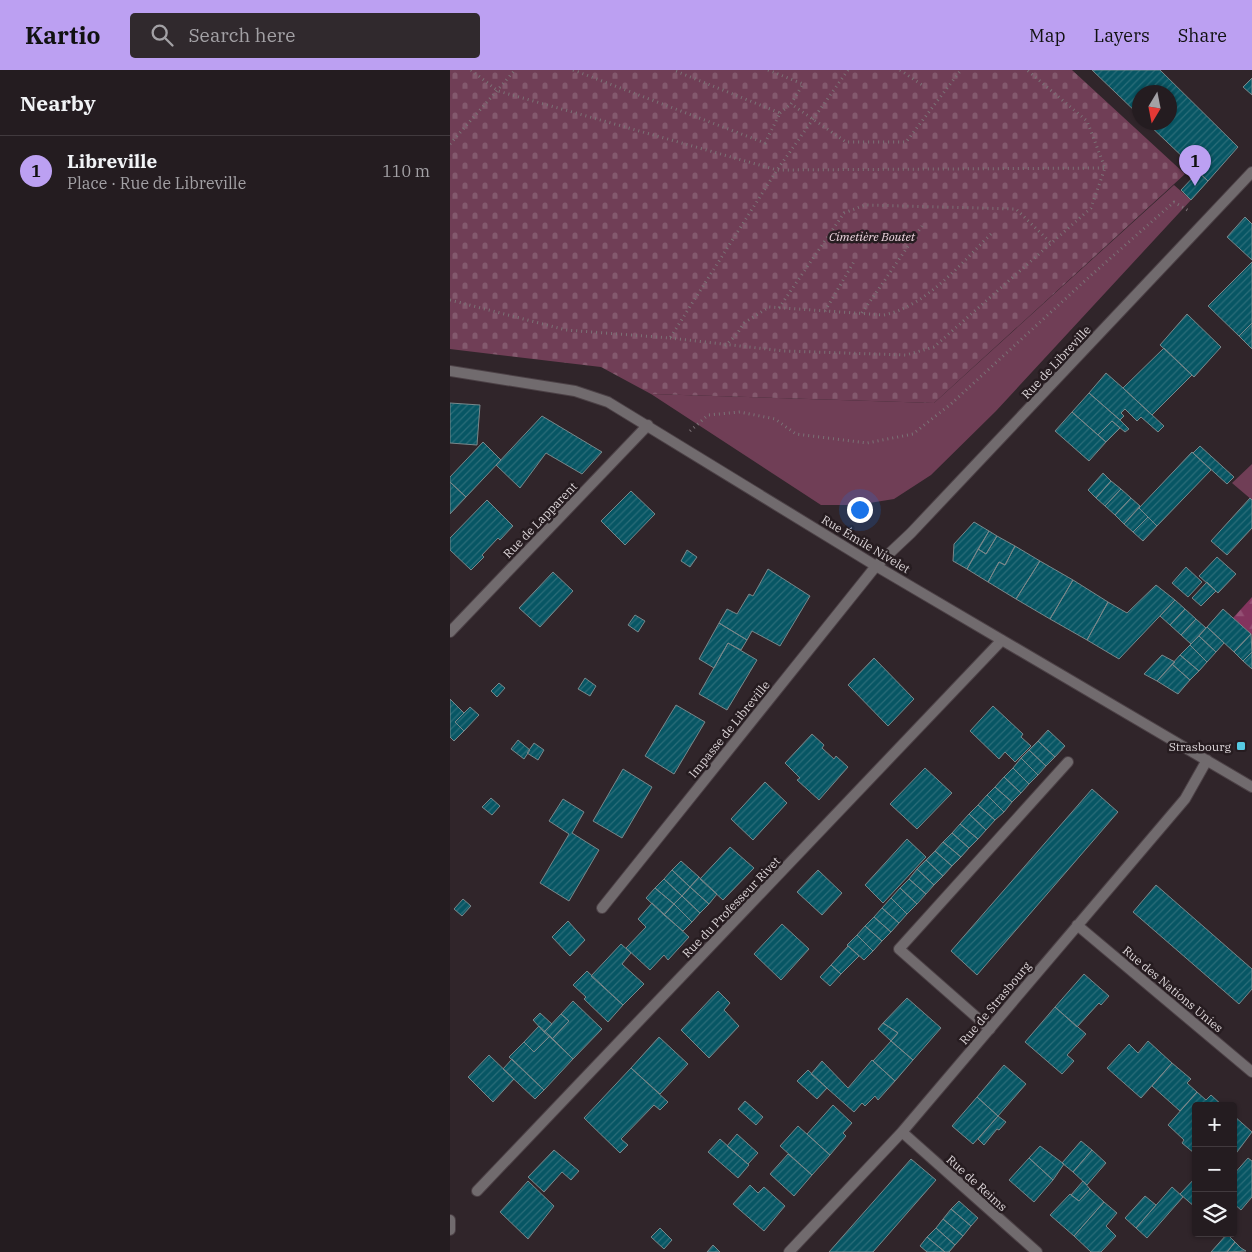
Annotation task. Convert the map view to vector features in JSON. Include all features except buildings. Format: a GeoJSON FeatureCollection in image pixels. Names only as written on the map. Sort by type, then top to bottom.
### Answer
{"type":"FeatureCollection","features":[{"type":"Feature","properties":{"kind":"street","name":"Rue de Libreville"},"geometry":{"type":"LineString","coordinates":[[876,566],[918,526],[1207,222],[1252,172]]}},
{"type":"Feature","properties":{"kind":"street","name":"Rue Émile Nivelet"},"geometry":{"type":"LineString","coordinates":[[450,371],[575,391],[608,402],[677,442],[876,566],[1252,787]]}},
{"type":"Feature","properties":{"kind":"street","name":"Rue de Lapparent"},"geometry":{"type":"LineString","coordinates":[[450,632],[648,425]]}},
{"type":"Feature","properties":{"kind":"street","name":"Impasse de Libreville"},"geometry":{"type":"LineString","coordinates":[[602,908],[876,566]]}},
{"type":"Feature","properties":{"kind":"street","name":"Rue du Professeur Rivet"},"geometry":{"type":"LineString","coordinates":[[477,1191],[1002,640]]}},
{"type":"Feature","properties":{"kind":"street","name":"Rue de Strasbourg"},"geometry":{"type":"LineString","coordinates":[[789,1252],[902,1132],[1185,799],[1207,760]]}},
{"type":"Feature","properties":{"kind":"street"},"geometry":{"type":"LineString","coordinates":[[990,1028],[899,949],[1068,762]]}},
{"type":"Feature","properties":{"kind":"street","name":"Rue des Nations Unies"},"geometry":{"type":"LineString","coordinates":[[1077,925],[1252,1072]]}},
{"type":"Feature","properties":{"kind":"street","name":"Rue de Reims"},"geometry":{"type":"LineString","coordinates":[[902,1132],[1037,1252]]}},
{"type":"Feature","properties":{"kind":"street"},"geometry":{"type":"LineString","coordinates":[[450,1220],[450,1230]]}},
{"type":"Feature","properties":{"kind":"path"},"geometry":{"type":"LineString","coordinates":[[471,70],[498,91],[777,170],[1105,168]]}},
{"type":"Feature","properties":{"kind":"path"},"geometry":{"type":"LineString","coordinates":[[450,144],[515,70]]}},
{"type":"Feature","properties":{"kind":"path"},"geometry":{"type":"LineString","coordinates":[[573,70],[765,143],[780,113],[791,104],[803,84],[768,70]]}},
{"type":"Feature","properties":{"kind":"path"},"geometry":{"type":"LineString","coordinates":[[673,70],[780,113]]}},
{"type":"Feature","properties":{"kind":"path"},"geometry":{"type":"LineString","coordinates":[[670,338],[777,170],[848,70]]}},
{"type":"Feature","properties":{"kind":"path"},"geometry":{"type":"LineString","coordinates":[[900,70],[925,87]]}},
{"type":"Feature","properties":{"kind":"path"},"geometry":{"type":"LineString","coordinates":[[791,104],[846,142],[906,142],[961,70]]}},
{"type":"Feature","properties":{"kind":"path"},"geometry":{"type":"LineString","coordinates":[[450,300],[566,330],[670,338],[725,346],[784,351],[906,355],[934,347],[1091,208],[1105,168],[1086,121],[1027,70]]}},
{"type":"Feature","properties":{"kind":"path"},"geometry":{"type":"LineString","coordinates":[[677,442],[708,415],[740,412],[775,418],[796,434],[867,443],[913,434],[952,403],[1174,202],[1207,222]]}},
{"type":"Feature","properties":{"kind":"path"},"geometry":{"type":"LineString","coordinates":[[779,308],[844,213],[865,205],[1016,209],[1051,243]]}},
{"type":"Feature","properties":{"kind":"path"},"geometry":{"type":"LineString","coordinates":[[862,313],[922,226]]}},
{"type":"Feature","properties":{"kind":"path"},"geometry":{"type":"LineString","coordinates":[[725,346],[737,334],[744,323],[768,307],[884,315],[900,312],[921,300],[993,232]]}},
{"type":"Feature","properties":{"kind":"path"},"geometry":{"type":"LineString","coordinates":[[824,311],[855,260]]}},
{"type":"Feature","properties":{"kind":"green space","name":"Cimetière Boutet"},"geometry":{"type":"Polygon","coordinates":[[[450,70],[1072,70],[1132,125],[1132,130],[1137,130],[1185,174],[934,403],[651,394],[601,367],[450,349],[450,70]]]}},
{"type":"Feature","properties":{"kind":"green space"},"geometry":{"type":"Polygon","coordinates":[[[1174,185],[1191,200],[996,411],[931,475],[894,499],[857,505],[821,505],[651,394],[934,403],[1174,185]]]}},
{"type":"Feature","properties":{"kind":"green space"},"geometry":{"type":"Polygon","coordinates":[[[1252,464],[1252,500],[1232,483],[1252,464]]]}},
{"type":"Feature","properties":{"kind":"green space"},"geometry":{"type":"Polygon","coordinates":[[[1252,597],[1252,635],[1233,618],[1252,597]]]}},
{"type":"Feature","properties":{"kind":"place","name":"Libreville"},"geometry":{"type":"Point","coordinates":[1195,186]}},
{"type":"Feature","properties":{"kind":"place","name":"Strasbourg"},"geometry":{"type":"Point","coordinates":[1241,746]}}]}
